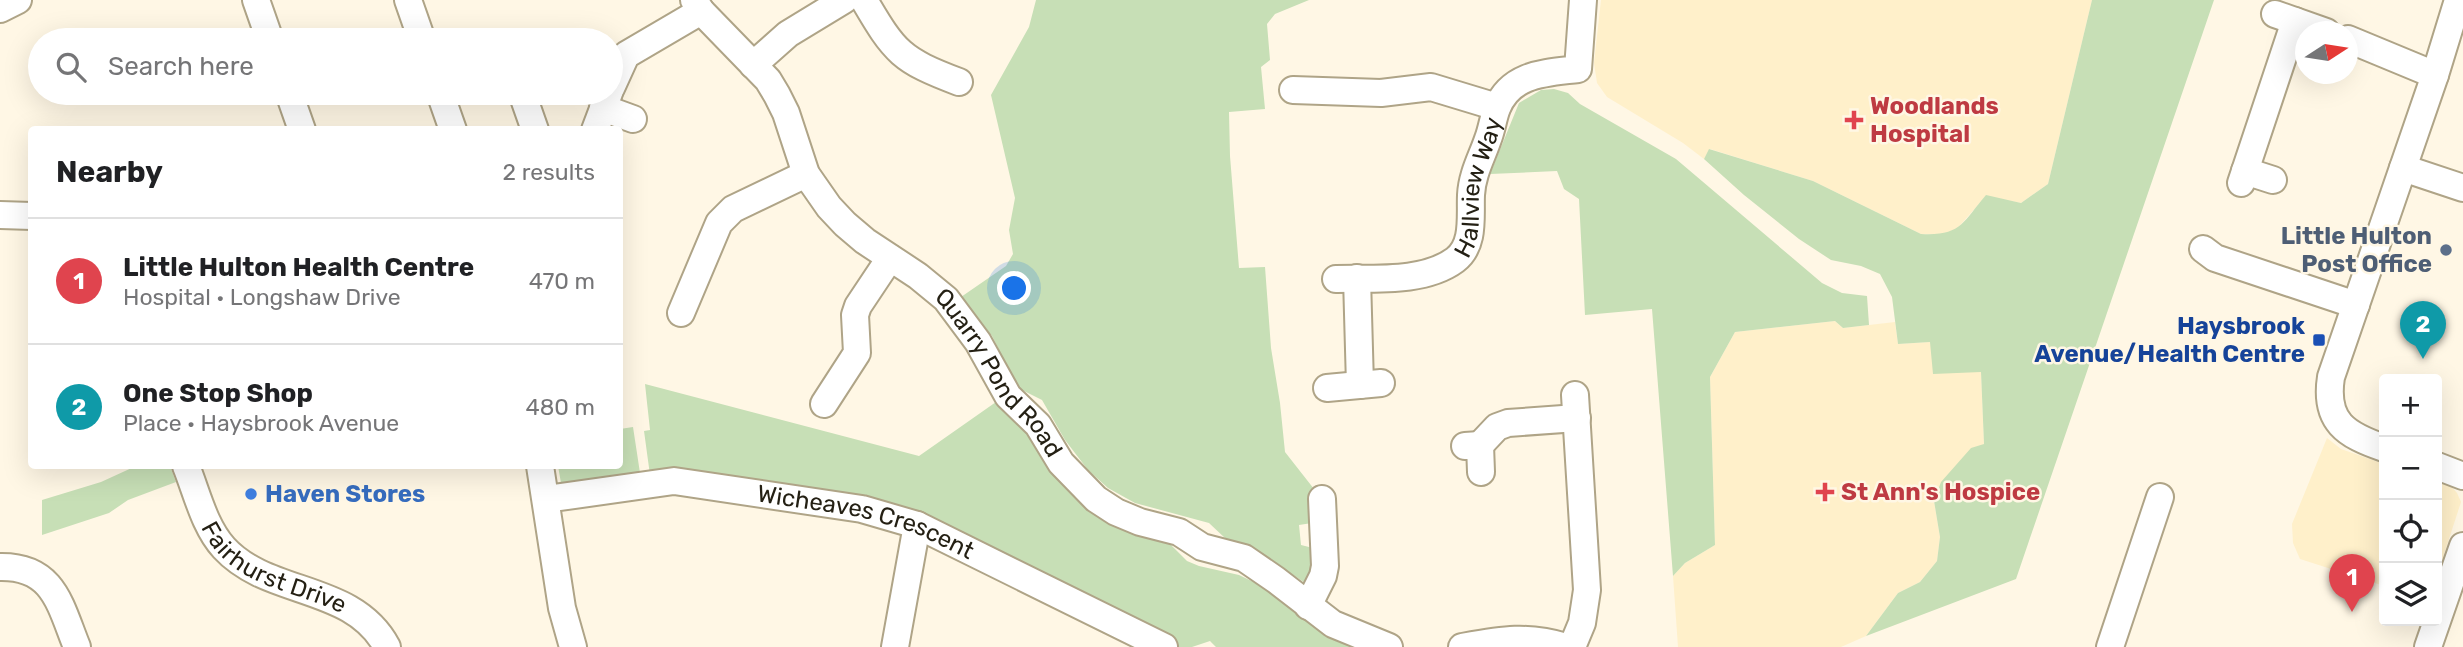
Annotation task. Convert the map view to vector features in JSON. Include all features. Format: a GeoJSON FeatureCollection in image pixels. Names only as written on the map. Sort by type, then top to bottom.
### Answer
{"type":"FeatureCollection","features":[{"type":"Feature","properties":{"kind":"street"},"geometry":{"type":"LineString","coordinates":[[0,9],[18,0]]}},
{"type":"Feature","properties":{"kind":"street"},"geometry":{"type":"LineString","coordinates":[[256,0],[266,28]]}},
{"type":"Feature","properties":{"kind":"street"},"geometry":{"type":"LineString","coordinates":[[408,0],[418,28]]}},
{"type":"Feature","properties":{"kind":"street"},"geometry":{"type":"LineString","coordinates":[[753,65],[788,34],[844,0]]}},
{"type":"Feature","properties":{"kind":"street"},"geometry":{"type":"LineString","coordinates":[[864,0],[895,49],[923,68],[964,84]]}},
{"type":"Feature","properties":{"kind":"street","name":"Hallview Way"},"geometry":{"type":"LineString","coordinates":[[1327,388],[1371,384],[1346,279],[1430,272],[1462,253],[1469,234],[1471,190],[1476,168],[1497,107],[1516,82],[1544,73],[1578,69],[1583,0]]}},
{"type":"Feature","properties":{"kind":"street"},"geometry":{"type":"LineString","coordinates":[[2379,446],[2347,432],[2338,422],[2331,409],[2328,394],[2331,377],[2435,75],[2458,0]]}},
{"type":"Feature","properties":{"kind":"street"},"geometry":{"type":"LineString","coordinates":[[623,60],[637,46],[666,32],[697,5]]}},
{"type":"Feature","properties":{"kind":"street","name":"Quarry Pond Road"},"geometry":{"type":"LineString","coordinates":[[697,5],[778,95],[806,174],[829,207],[845,224],[946,299],[978,342],[1008,396],[1041,430],[1061,463],[1096,499],[1116,512],[1140,522],[1179,532],[1202,547],[1244,558],[1333,624],[1389,647]]}},
{"type":"Feature","properties":{"kind":"street"},"geometry":{"type":"LineString","coordinates":[[2273,180],[2243,177],[2285,18],[2295,21]]}},
{"type":"Feature","properties":{"kind":"street"},"geometry":{"type":"LineString","coordinates":[[2358,44],[2435,75]]}},
{"type":"Feature","properties":{"kind":"street"},"geometry":{"type":"LineString","coordinates":[[1293,90],[1323,102],[1432,87],[1497,107]]}},
{"type":"Feature","properties":{"kind":"street"},"geometry":{"type":"LineString","coordinates":[[293,105],[301,126]]}},
{"type":"Feature","properties":{"kind":"street"},"geometry":{"type":"LineString","coordinates":[[444,105],[452,126]]}},
{"type":"Feature","properties":{"kind":"street"},"geometry":{"type":"LineString","coordinates":[[526,105],[534,126]]}},
{"type":"Feature","properties":{"kind":"street"},"geometry":{"type":"LineString","coordinates":[[604,105],[632,119]]}},
{"type":"Feature","properties":{"kind":"street"},"geometry":{"type":"LineString","coordinates":[[2403,168],[2463,188]]}},
{"type":"Feature","properties":{"kind":"street"},"geometry":{"type":"LineString","coordinates":[[681,313],[685,280],[726,215],[733,209],[806,174]]}},
{"type":"Feature","properties":{"kind":"street"},"geometry":{"type":"LineString","coordinates":[[0,215],[28,216]]}},
{"type":"Feature","properties":{"kind":"street"},"geometry":{"type":"LineString","coordinates":[[2203,249],[2216,258],[2356,305]]}},
{"type":"Feature","properties":{"kind":"street"},"geometry":{"type":"LineString","coordinates":[[824,409],[857,353],[854,324],[858,306],[890,258]]}},
{"type":"Feature","properties":{"kind":"street"},"geometry":{"type":"LineString","coordinates":[[1462,647],[1512,638],[1528,638],[1569,647],[1582,623],[1587,590],[1576,407],[1497,427],[1471,445],[1481,472]]}},
{"type":"Feature","properties":{"kind":"street"},"geometry":{"type":"LineString","coordinates":[[2442,468],[2463,475]]}},
{"type":"Feature","properties":{"kind":"street","name":"Fairhurst Drive"},"geometry":{"type":"LineString","coordinates":[[187,469],[210,527],[226,550],[240,562],[268,576],[343,604],[372,625],[387,647]]}},
{"type":"Feature","properties":{"kind":"street"},"geometry":{"type":"LineString","coordinates":[[541,469],[562,608],[573,647]]}},
{"type":"Feature","properties":{"kind":"street","name":"Wicheaves Crescent"},"geometry":{"type":"LineString","coordinates":[[546,499],[647,484],[691,482],[862,509],[917,525],[1164,647]]}},
{"type":"Feature","properties":{"kind":"street"},"geometry":{"type":"LineString","coordinates":[[2110,647],[2160,497]]}},
{"type":"Feature","properties":{"kind":"street"},"geometry":{"type":"LineString","coordinates":[[1308,606],[1325,566],[1316,535],[1321,499]]}},
{"type":"Feature","properties":{"kind":"street"},"geometry":{"type":"LineString","coordinates":[[895,647],[917,525]]}},
{"type":"Feature","properties":{"kind":"street"},"geometry":{"type":"LineString","coordinates":[[2428,647],[2463,546]]}},
{"type":"Feature","properties":{"kind":"street"},"geometry":{"type":"LineString","coordinates":[[0,566],[25,568],[37,573],[49,584],[58,599],[77,647]]}},
{"type":"Feature","properties":{"kind":"shaded area","name":"Woodlands Hospital"},"geometry":{"type":"Polygon","coordinates":[[[1601,0],[2092,0],[2048,184],[2021,203],[1986,196],[1955,231],[1921,234],[1813,181],[1710,149],[1704,159],[1683,143],[1607,97],[1597,83],[1594,63],[1601,0]]]}},
{"type":"Feature","properties":{"kind":"shaded area","name":"St Ann's Hospice"},"geometry":{"type":"Polygon","coordinates":[[[1835,321],[1843,328],[1895,322],[1898,344],[1930,342],[1981,372],[1984,444],[1934,501],[1940,537],[1937,561],[1920,582],[1898,593],[1866,636],[1841,647],[1678,647],[1673,576],[1685,563],[1715,545],[1710,377],[1735,332],[1835,321]]]}},
{"type":"Feature","properties":{"kind":"shaded area"},"geometry":{"type":"Polygon","coordinates":[[[2327,438],[2341,449],[2379,462],[2379,584],[2300,559],[2293,543],[2292,524],[2327,438]]]}},
{"type":"Feature","properties":{"kind":"shaded area"},"geometry":{"type":"Polygon","coordinates":[[[2442,483],[2451,486],[2461,502],[2442,561],[2442,483]]]}},
{"type":"Feature","properties":{"kind":"green space"},"geometry":{"type":"Polygon","coordinates":[[[1036,0],[1309,0],[1275,14],[1267,24],[1270,60],[1261,67],[1265,109],[1229,112],[1239,268],[1265,267],[1271,348],[1285,452],[1314,489],[1315,518],[1312,523],[1299,525],[1301,545],[1313,548],[1317,553],[1308,585],[1267,557],[1226,539],[1209,523],[1135,503],[1108,488],[1088,470],[1065,440],[1042,400],[1018,388],[992,336],[961,297],[1006,266],[1013,254],[1009,230],[1015,198],[991,95],[1029,27],[1036,0]]]}},
{"type":"Feature","properties":{"kind":"green space"},"geometry":{"type":"Polygon","coordinates":[[[2092,0],[2214,0],[2016,579],[1866,636],[1898,593],[1920,582],[1937,561],[1940,537],[1934,501],[1941,482],[1971,448],[1984,444],[1981,372],[1933,374],[1930,342],[1898,344],[1892,297],[1880,274],[1861,266],[1831,260],[1799,239],[1704,159],[1709,149],[1813,181],[1921,234],[1945,233],[1960,226],[1986,195],[2021,203],[2048,184],[2092,0]]]}},
{"type":"Feature","properties":{"kind":"green space"},"geometry":{"type":"Polygon","coordinates":[[[1554,89],[1568,93],[1580,104],[1676,159],[1822,283],[1842,293],[1867,296],[1869,325],[1843,328],[1835,321],[1735,332],[1710,377],[1715,545],[1685,563],[1673,576],[1652,309],[1585,315],[1579,199],[1564,189],[1557,171],[1490,174],[1519,103],[1541,90],[1554,89]]]}},
{"type":"Feature","properties":{"kind":"green space"},"geometry":{"type":"Polygon","coordinates":[[[645,384],[919,456],[996,402],[1028,432],[1040,455],[1082,501],[1166,540],[1187,561],[1239,575],[1264,587],[1359,647],[1216,647],[1210,641],[1192,647],[1173,647],[945,528],[650,475],[644,431],[650,430],[645,384]]]}},
{"type":"Feature","properties":{"kind":"green space"},"geometry":{"type":"Polygon","coordinates":[[[633,427],[640,473],[561,483],[559,469],[623,469],[623,429],[633,427]]]}},
{"type":"Feature","properties":{"kind":"green space"},"geometry":{"type":"Polygon","coordinates":[[[129,469],[171,469],[176,482],[128,500],[109,513],[42,535],[42,500],[101,482],[129,469]]]}},
{"type":"Feature","properties":{"kind":"place","name":"Woodlands Hospital"},"geometry":{"type":"Point","coordinates":[1854,120]}},
{"type":"Feature","properties":{"kind":"place","name":"Little Hulton Post Office"},"geometry":{"type":"Point","coordinates":[2446,250]}},
{"type":"Feature","properties":{"kind":"place","name":"Haysbrook Avenue/Health Centre"},"geometry":{"type":"Point","coordinates":[2319,340]}},
{"type":"Feature","properties":{"kind":"place","name":"One Stop Shop"},"geometry":{"type":"Point","coordinates":[2423,359]}},
{"type":"Feature","properties":{"kind":"place","name":"St Ann's Hospice"},"geometry":{"type":"Point","coordinates":[1825,492]}},
{"type":"Feature","properties":{"kind":"place","name":"Haven Stores"},"geometry":{"type":"Point","coordinates":[251,494]}},
{"type":"Feature","properties":{"kind":"place","name":"Little Hulton Health Centre"},"geometry":{"type":"Point","coordinates":[2352,612]}}]}
